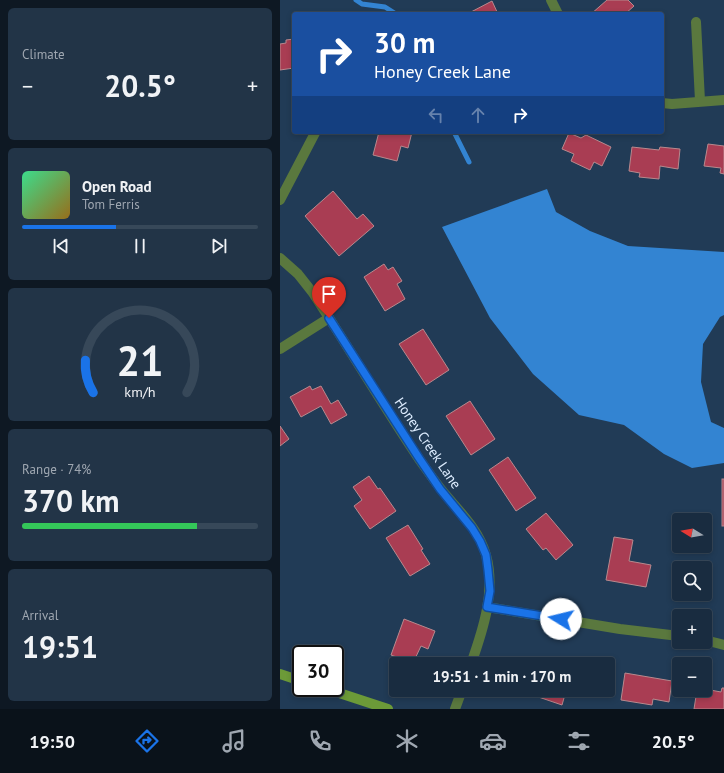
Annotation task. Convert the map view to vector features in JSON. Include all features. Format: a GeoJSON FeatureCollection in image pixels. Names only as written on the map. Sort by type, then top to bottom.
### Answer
{"type":"FeatureCollection","features":[{"type":"Feature","properties":{"kind":"main road"},"geometry":{"type":"LineString","coordinates":[[280,674],[292,678]]}},
{"type":"Feature","properties":{"kind":"main road"},"geometry":{"type":"LineString","coordinates":[[344,695],[388,709]]}},
{"type":"Feature","properties":{"kind":"street"},"geometry":{"type":"LineString","coordinates":[[551,0],[557,12]]}},
{"type":"Feature","properties":{"kind":"street"},"geometry":{"type":"LineString","coordinates":[[696,22],[700,101]]}},
{"type":"Feature","properties":{"kind":"street"},"geometry":{"type":"LineString","coordinates":[[664,103],[672,104],[724,100]]}},
{"type":"Feature","properties":{"kind":"street"},"geometry":{"type":"LineString","coordinates":[[280,200],[314,134]]}},
{"type":"Feature","properties":{"kind":"street","name":"Honey Creek Lane"},"geometry":{"type":"LineString","coordinates":[[280,258],[298,274],[313,293],[419,458],[440,489],[472,528],[480,541],[486,555],[490,591],[473,657]]}},
{"type":"Feature","properties":{"kind":"street"},"geometry":{"type":"LineString","coordinates":[[280,349],[329,318]]}},
{"type":"Feature","properties":{"kind":"street"},"geometry":{"type":"LineString","coordinates":[[487,607],[620,629],[672,635]]}},
{"type":"Feature","properties":{"kind":"street"},"geometry":{"type":"LineString","coordinates":[[712,642],[724,645]]}},
{"type":"Feature","properties":{"kind":"street"},"geometry":{"type":"LineString","coordinates":[[455,709],[459,697]]}},
{"type":"Feature","properties":{"kind":"water"},"geometry":{"type":"Polygon","coordinates":[[[547,189],[556,212],[590,231],[628,246],[724,252],[724,315],[720,317],[703,344],[701,382],[711,422],[724,428],[724,463],[692,468],[664,454],[624,425],[579,415],[533,374],[490,318],[442,227],[547,189]]]}},
{"type":"Feature","properties":{"kind":"building"},"geometry":{"type":"Polygon","coordinates":[[[607,0],[628,0],[634,6],[627,12],[593,12],[607,0]]]}},
{"type":"Feature","properties":{"kind":"building"},"geometry":{"type":"Polygon","coordinates":[[[492,1],[497,12],[471,12],[492,1]]]}},
{"type":"Feature","properties":{"kind":"building"},"geometry":{"type":"Polygon","coordinates":[[[292,39],[292,68],[280,70],[280,44],[286,43],[286,40],[292,39]]]}},
{"type":"Feature","properties":{"kind":"building"},"geometry":{"type":"Polygon","coordinates":[[[378,134],[412,134],[408,148],[401,146],[397,161],[373,155],[378,134]]]}},
{"type":"Feature","properties":{"kind":"building"},"geometry":{"type":"Polygon","coordinates":[[[569,134],[581,138],[586,135],[611,147],[602,166],[594,162],[590,170],[571,161],[574,154],[562,149],[569,134]]]}},
{"type":"Feature","properties":{"kind":"building"},"geometry":{"type":"Polygon","coordinates":[[[708,144],[724,146],[724,174],[720,173],[721,168],[704,166],[708,144]]]}},
{"type":"Feature","properties":{"kind":"building"},"geometry":{"type":"Polygon","coordinates":[[[632,147],[659,150],[660,147],[680,149],[678,169],[660,166],[659,179],[639,177],[640,173],[629,171],[632,147]]]}},
{"type":"Feature","properties":{"kind":"building"},"geometry":{"type":"Polygon","coordinates":[[[333,191],[357,219],[363,214],[374,226],[339,256],[305,216],[333,191]]]}},
{"type":"Feature","properties":{"kind":"building"},"geometry":{"type":"Polygon","coordinates":[[[384,264],[388,270],[393,267],[402,281],[397,284],[405,299],[385,311],[364,277],[384,264]]]}},
{"type":"Feature","properties":{"kind":"building"},"geometry":{"type":"Polygon","coordinates":[[[423,329],[449,370],[426,385],[399,344],[423,329]]]}},
{"type":"Feature","properties":{"kind":"building"},"geometry":{"type":"Polygon","coordinates":[[[310,386],[312,390],[321,386],[331,404],[338,400],[347,415],[331,424],[321,406],[301,417],[290,397],[310,386]]]}},
{"type":"Feature","properties":{"kind":"building"},"geometry":{"type":"Polygon","coordinates":[[[470,401],[495,439],[471,455],[446,416],[470,401]]]}},
{"type":"Feature","properties":{"kind":"building"},"geometry":{"type":"Polygon","coordinates":[[[280,426],[289,439],[280,446],[280,426]]]}},
{"type":"Feature","properties":{"kind":"building"},"geometry":{"type":"Polygon","coordinates":[[[508,457],[536,498],[516,511],[489,470],[508,457]]]}},
{"type":"Feature","properties":{"kind":"building"},"geometry":{"type":"Polygon","coordinates":[[[369,476],[378,489],[380,488],[396,511],[370,529],[354,506],[362,500],[353,487],[369,476]]]}},
{"type":"Feature","properties":{"kind":"building"},"geometry":{"type":"Polygon","coordinates":[[[722,479],[724,479],[724,526],[722,526],[722,479]]]}},
{"type":"Feature","properties":{"kind":"building"},"geometry":{"type":"Polygon","coordinates":[[[546,513],[573,545],[556,560],[546,548],[543,550],[526,529],[546,513]]]}},
{"type":"Feature","properties":{"kind":"building"},"geometry":{"type":"Polygon","coordinates":[[[408,525],[423,549],[421,550],[430,564],[410,576],[386,538],[408,525]]]}},
{"type":"Feature","properties":{"kind":"building"},"geometry":{"type":"Polygon","coordinates":[[[614,537],[633,540],[629,561],[651,565],[646,587],[606,580],[614,537]]]}},
{"type":"Feature","properties":{"kind":"building"},"geometry":{"type":"Polygon","coordinates":[[[404,619],[435,631],[428,649],[421,646],[416,657],[396,657],[391,655],[404,619]]]}},
{"type":"Feature","properties":{"kind":"building"},"geometry":{"type":"Polygon","coordinates":[[[625,673],[672,681],[669,702],[653,699],[652,705],[621,700],[625,673]]]}},
{"type":"Feature","properties":{"kind":"building"},"geometry":{"type":"Polygon","coordinates":[[[722,688],[724,688],[724,709],[694,709],[696,697],[712,697],[712,690],[721,692],[722,688]]]}},
{"type":"Feature","properties":{"kind":"building"},"geometry":{"type":"Polygon","coordinates":[[[539,697],[564,697],[562,705],[539,697]]]}},
{"type":"Feature","properties":{"kind":"waterway"},"geometry":{"type":"LineString","coordinates":[[356,0],[362,4],[385,7],[393,12]]}},
{"type":"Feature","properties":{"kind":"waterway"},"geometry":{"type":"LineString","coordinates":[[455,134],[469,162]]}},
{"type":"Feature","properties":{"kind":"route"},"geometry":{"type":"LineString","coordinates":[[329,318],[419,458],[440,489],[472,528],[480,541],[486,555],[488,570],[490,591],[487,607],[561,619]]}}]}
